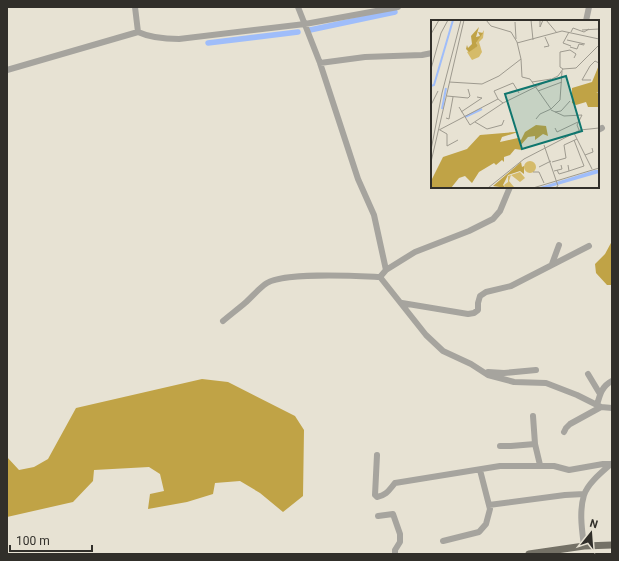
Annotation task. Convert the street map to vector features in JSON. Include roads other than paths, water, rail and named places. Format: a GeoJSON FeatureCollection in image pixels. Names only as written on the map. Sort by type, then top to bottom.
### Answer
{"type":"FeatureCollection","features":[{"type":"Feature","properties":{"kind":"main road"},"geometry":{"type":"LineString","coordinates":[[531,554],[584,546],[612,545]]}},
{"type":"Feature","properties":{"kind":"street"},"geometry":{"type":"LineString","coordinates":[[135,7],[138,32]]}},
{"type":"Feature","properties":{"kind":"street"},"geometry":{"type":"LineString","coordinates":[[298,7],[320,63],[358,179],[374,215],[386,270]]}},
{"type":"Feature","properties":{"kind":"street"},"geometry":{"type":"LineString","coordinates":[[7,70],[138,32],[160,38],[179,39],[304,24],[398,7]]}},
{"type":"Feature","properties":{"kind":"street"},"geometry":{"type":"LineString","coordinates":[[586,20],[589,7]]}},
{"type":"Feature","properties":{"kind":"street"},"geometry":{"type":"LineString","coordinates":[[320,63],[365,57],[422,55],[431,53]]}},
{"type":"Feature","properties":{"kind":"street"},"geometry":{"type":"LineString","coordinates":[[380,277],[386,270],[415,252],[469,231],[493,219],[500,211],[510,188]]}},
{"type":"Feature","properties":{"kind":"street"},"geometry":{"type":"LineString","coordinates":[[552,264],[559,245]]}},
{"type":"Feature","properties":{"kind":"street"},"geometry":{"type":"LineString","coordinates":[[402,303],[468,314],[474,313],[478,310],[480,296],[486,292],[512,286],[589,246]]}},
{"type":"Feature","properties":{"kind":"street"},"geometry":{"type":"LineString","coordinates":[[223,321],[266,283],[282,277],[380,277],[426,335],[443,351],[471,364],[488,375],[514,382],[546,383],[577,395],[599,406],[612,408]]}},
{"type":"Feature","properties":{"kind":"street"},"geometry":{"type":"LineString","coordinates":[[484,372],[504,373],[536,370]]}},
{"type":"Feature","properties":{"kind":"street"},"geometry":{"type":"LineString","coordinates":[[588,374],[600,394]]}},
{"type":"Feature","properties":{"kind":"street"},"geometry":{"type":"LineString","coordinates":[[599,406],[600,394],[604,386],[612,381]]}},
{"type":"Feature","properties":{"kind":"street"},"geometry":{"type":"LineString","coordinates":[[564,432],[570,424],[599,406]]}},
{"type":"Feature","properties":{"kind":"street"},"geometry":{"type":"LineString","coordinates":[[533,416],[535,444],[540,465]]}},
{"type":"Feature","properties":{"kind":"street"},"geometry":{"type":"LineString","coordinates":[[500,446],[535,444]]}},
{"type":"Feature","properties":{"kind":"street"},"geometry":{"type":"LineString","coordinates":[[377,455],[374,485],[375,495],[377,497],[388,493],[395,483],[500,466],[540,465],[554,466],[569,470],[611,464]]}},
{"type":"Feature","properties":{"kind":"street"},"geometry":{"type":"LineString","coordinates":[[584,546],[581,525],[584,494],[594,480],[611,464]]}},
{"type":"Feature","properties":{"kind":"street"},"geometry":{"type":"LineString","coordinates":[[443,541],[479,532],[486,524],[490,509],[480,470]]}},
{"type":"Feature","properties":{"kind":"street"},"geometry":{"type":"LineString","coordinates":[[489,504],[584,494]]}},
{"type":"Feature","properties":{"kind":"street"},"geometry":{"type":"LineString","coordinates":[[378,516],[393,514],[400,534],[400,542],[394,550],[395,554]]}},
{"type":"Feature","properties":{"kind":"waterway"},"geometry":{"type":"LineString","coordinates":[[310,30],[395,12]]}},
{"type":"Feature","properties":{"kind":"waterway"},"geometry":{"type":"LineString","coordinates":[[208,43],[298,32]]}}]}
